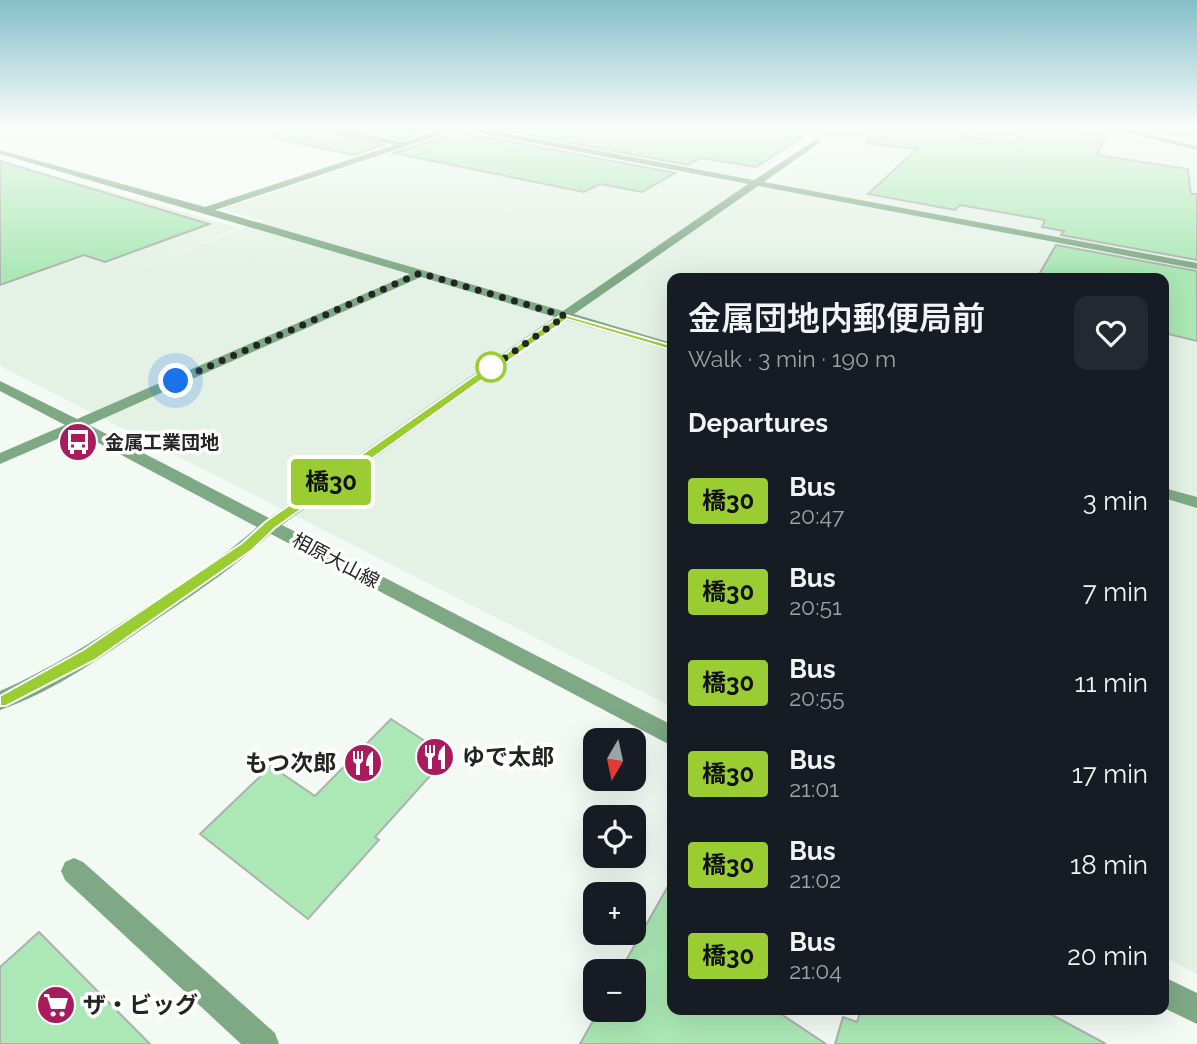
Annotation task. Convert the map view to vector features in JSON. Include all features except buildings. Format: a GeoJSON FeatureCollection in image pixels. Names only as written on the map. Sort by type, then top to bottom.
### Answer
{"type":"FeatureCollection","features":[{"type":"Feature","properties":{"kind":"street"},"geometry":{"type":"LineString","coordinates":[[84,176],[667,346]]}},
{"type":"Feature","properties":{"kind":"street"},"geometry":{"type":"LineString","coordinates":[[205,210],[308,176]]}},
{"type":"Feature","properties":{"kind":"street"},"geometry":{"type":"LineString","coordinates":[[717,176],[1197,266]]}},
{"type":"Feature","properties":{"kind":"street"},"geometry":{"type":"LineString","coordinates":[[0,701],[89,655],[247,547],[270,525],[766,176]]}},
{"type":"Feature","properties":{"kind":"street"},"geometry":{"type":"LineString","coordinates":[[0,459],[420,273]]}},
{"type":"Feature","properties":{"kind":"street","name":"相原大山線"},"geometry":{"type":"LineString","coordinates":[[0,385],[667,733]]}},
{"type":"Feature","properties":{"kind":"street"},"geometry":{"type":"LineString","coordinates":[[1169,495],[1197,503]]}},
{"type":"Feature","properties":{"kind":"street"},"geometry":{"type":"LineString","coordinates":[[74,871],[264,1044]]}},
{"type":"Feature","properties":{"kind":"street"},"geometry":{"type":"LineString","coordinates":[[1169,995],[1197,1009]]}},
{"type":"Feature","properties":{"kind":"shaded area"},"geometry":{"type":"Polygon","coordinates":[[[322,176],[697,176],[763,188],[780,176],[1197,176],[1197,974],[1169,960],[1169,273],[667,273],[667,704],[0,366],[0,207],[82,183],[239,228],[140,267],[262,221],[222,209],[322,176]]]}},
{"type":"Feature","properties":{"kind":"bus line","name":"橋30"},"geometry":{"type":"LineString","coordinates":[[0,701],[55,675],[172,600],[247,547],[270,525],[565,316],[667,346]]}},
{"type":"Feature","properties":{"kind":"place","name":"金属工業団地"},"geometry":{"type":"Point","coordinates":[78,442]}},
{"type":"Feature","properties":{"kind":"place","name":"ゆで太郎"},"geometry":{"type":"Point","coordinates":[435,757]}},
{"type":"Feature","properties":{"kind":"place","name":"もつ次郎"},"geometry":{"type":"Point","coordinates":[363,763]}},
{"type":"Feature","properties":{"kind":"place","name":"ザ・ビッグ"},"geometry":{"type":"Point","coordinates":[56,1005]}},
{"type":"Feature","properties":{"kind":"route"},"geometry":{"type":"LineString","coordinates":[[176,381],[420,273],[565,316],[486,371],[491,367]]}}]}
